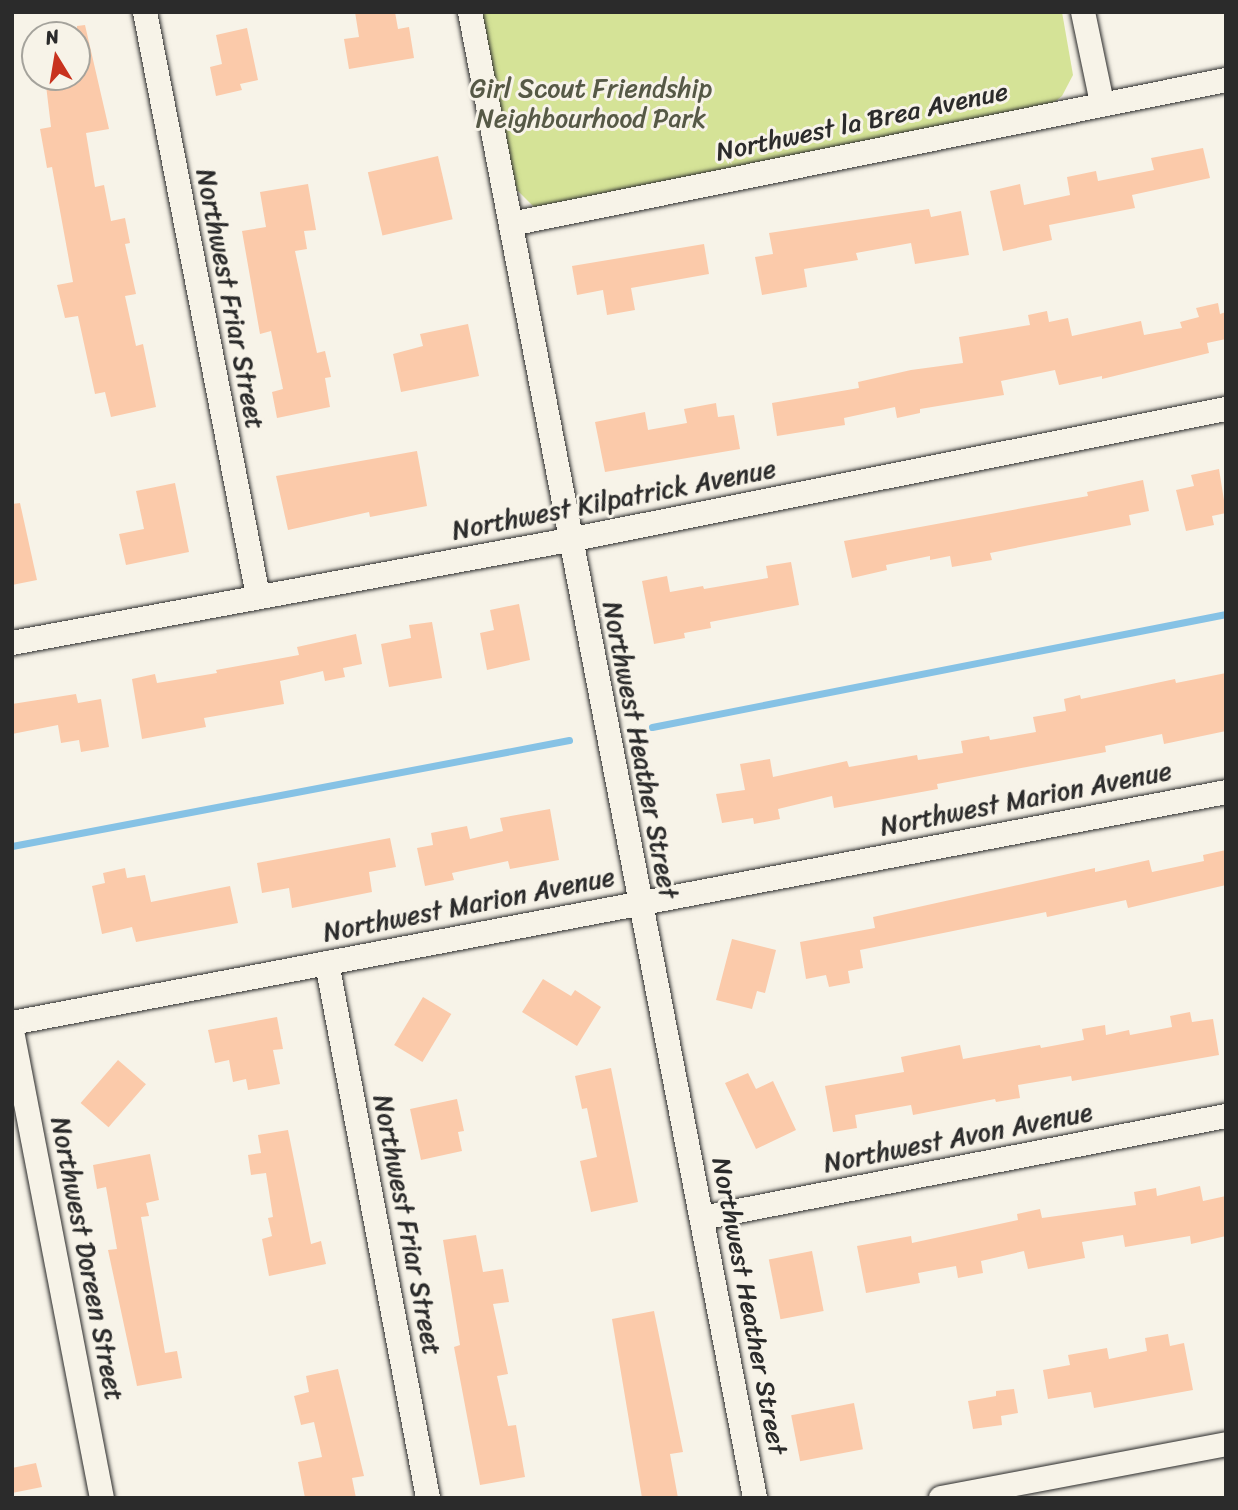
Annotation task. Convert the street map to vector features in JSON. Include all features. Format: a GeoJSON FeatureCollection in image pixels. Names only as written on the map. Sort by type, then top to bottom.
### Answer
{"type":"FeatureCollection","features":[{"type":"Feature","properties":{"kind":"street","name":"Northwest Friar Street"},"geometry":{"type":"LineString","coordinates":[[145,12],[258,596]]}},
{"type":"Feature","properties":{"kind":"street","name":"Northwest Heather Street"},"geometry":{"type":"LineString","coordinates":[[470,12],[569,540],[755,1498]]}},
{"type":"Feature","properties":{"kind":"street"},"geometry":{"type":"LineString","coordinates":[[1083,12],[1102,103]]}},
{"type":"Feature","properties":{"kind":"street","name":"Northwest la Brea Avenue"},"geometry":{"type":"LineString","coordinates":[[511,224],[1226,80]]}},
{"type":"Feature","properties":{"kind":"street","name":"Northwest Kilpatrick Avenue"},"geometry":{"type":"LineString","coordinates":[[12,643],[569,540],[1226,409]]}},
{"type":"Feature","properties":{"kind":"street","name":"Northwest Marion Avenue"},"geometry":{"type":"LineString","coordinates":[[12,1023],[1226,792]]}},
{"type":"Feature","properties":{"kind":"street","name":"Northwest Friar Street"},"geometry":{"type":"LineString","coordinates":[[327,962],[428,1498]]}},
{"type":"Feature","properties":{"kind":"street","name":"Northwest Doreen Street"},"geometry":{"type":"LineString","coordinates":[[12,1031],[102,1498]]}},
{"type":"Feature","properties":{"kind":"street","name":"Northwest Avon Avenue"},"geometry":{"type":"LineString","coordinates":[[702,1218],[1226,1116]]}},
{"type":"Feature","properties":{"kind":"street"},"geometry":{"type":"LineString","coordinates":[[941,1498],[1226,1444]]}},
{"type":"Feature","properties":{"kind":"green space","name":"Girl Scout Friendship Neighbourhood Park"},"geometry":{"type":"Polygon","coordinates":[[[478,12],[1062,12],[1073,75],[1062,96],[1051,105],[534,207],[517,190],[500,129],[478,12]]]}},
{"type":"Feature","properties":{"kind":"building"},"geometry":{"type":"Polygon","coordinates":[[[355,12],[395,12],[398,29],[409,27],[414,58],[349,69],[344,39],[359,37],[355,12]]]}},
{"type":"Feature","properties":{"kind":"building"},"geometry":{"type":"Polygon","coordinates":[[[247,28],[258,80],[240,84],[242,90],[216,96],[210,67],[222,64],[216,35],[247,28]]]}},
{"type":"Feature","properties":{"kind":"building"},"geometry":{"type":"Polygon","coordinates":[[[91,51],[109,129],[86,133],[95,187],[104,185],[111,221],[125,218],[130,243],[125,244],[136,294],[125,296],[136,346],[143,344],[156,407],[111,417],[105,392],[95,394],[78,316],[65,318],[57,285],[73,282],[52,167],[47,168],[40,129],[51,127],[47,91],[91,91],[91,51]]]}},
{"type":"Feature","properties":{"kind":"building"},"geometry":{"type":"Polygon","coordinates":[[[1203,148],[1210,178],[1132,195],[1135,208],[1049,225],[1052,240],[1003,251],[990,191],[1020,184],[1024,205],[1070,195],[1067,177],[1096,171],[1098,181],[1154,170],[1151,158],[1203,148]]]}},
{"type":"Feature","properties":{"kind":"building"},"geometry":{"type":"Polygon","coordinates":[[[438,156],[453,219],[382,236],[368,172],[438,156]]]}},
{"type":"Feature","properties":{"kind":"building"},"geometry":{"type":"Polygon","coordinates":[[[308,184],[316,230],[304,231],[307,249],[295,251],[317,353],[325,351],[331,377],[325,378],[330,407],[277,418],[272,392],[283,389],[271,331],[260,334],[242,231],[266,227],[260,192],[308,184]]]}},
{"type":"Feature","properties":{"kind":"building"},"geometry":{"type":"Polygon","coordinates":[[[929,209],[931,217],[961,211],[969,255],[915,264],[911,243],[856,253],[858,260],[804,269],[807,287],[762,295],[755,257],[773,254],[769,233],[929,209]]]}},
{"type":"Feature","properties":{"kind":"building"},"geometry":{"type":"Polygon","coordinates":[[[704,244],[709,274],[631,288],[635,310],[607,315],[603,290],[577,295],[572,266],[704,244]]]}},
{"type":"Feature","properties":{"kind":"building"},"geometry":{"type":"Polygon","coordinates":[[[1218,303],[1220,314],[1226,312],[1226,339],[1207,343],[1209,353],[1102,379],[1102,376],[1059,385],[1055,370],[1001,381],[1004,395],[920,409],[920,413],[897,418],[895,407],[844,418],[845,425],[777,436],[772,403],[859,388],[858,382],[911,370],[963,363],[959,337],[1030,325],[1028,315],[1047,311],[1049,322],[1068,318],[1072,336],[1141,321],[1144,335],[1182,328],[1180,322],[1199,317],[1196,308],[1218,303]]]}},
{"type":"Feature","properties":{"kind":"building"},"geometry":{"type":"Polygon","coordinates":[[[468,324],[479,376],[401,392],[393,354],[423,346],[420,334],[468,324]]]}},
{"type":"Feature","properties":{"kind":"building"},"geometry":{"type":"Polygon","coordinates":[[[716,403],[718,417],[734,415],[740,449],[605,472],[595,422],[645,412],[648,430],[687,423],[684,409],[716,403]]]}},
{"type":"Feature","properties":{"kind":"building"},"geometry":{"type":"Polygon","coordinates":[[[417,451],[427,506],[370,517],[369,512],[288,530],[276,476],[417,451]]]}},
{"type":"Feature","properties":{"kind":"building"},"geometry":{"type":"Polygon","coordinates":[[[1219,469],[1226,513],[1212,516],[1214,525],[1186,531],[1176,490],[1194,486],[1191,475],[1219,469]]]}},
{"type":"Feature","properties":{"kind":"building"},"geometry":{"type":"Polygon","coordinates":[[[1143,480],[1149,511],[1129,515],[1131,525],[990,553],[992,560],[952,567],[950,556],[930,560],[930,556],[886,565],[887,570],[852,578],[844,541],[1088,496],[1087,492],[1143,480]]]}},
{"type":"Feature","properties":{"kind":"building"},"geometry":{"type":"Polygon","coordinates":[[[175,483],[189,552],[126,565],[119,534],[144,529],[136,491],[175,483]]]}},
{"type":"Feature","properties":{"kind":"building"},"geometry":{"type":"Polygon","coordinates":[[[20,503],[37,580],[12,585],[12,504],[20,503]]]}},
{"type":"Feature","properties":{"kind":"building"},"geometry":{"type":"Polygon","coordinates":[[[791,562],[799,605],[710,622],[711,628],[684,633],[685,638],[654,644],[642,581],[667,576],[670,592],[703,586],[704,589],[768,578],[766,566],[791,562]]]}},
{"type":"Feature","properties":{"kind":"building"},"geometry":{"type":"Polygon","coordinates":[[[519,604],[530,660],[487,670],[480,633],[494,630],[490,610],[519,604]]]}},
{"type":"Feature","properties":{"kind":"building"},"geometry":{"type":"Polygon","coordinates":[[[432,622],[442,678],[389,687],[381,644],[411,638],[409,625],[432,622]]]}},
{"type":"Feature","properties":{"kind":"building"},"geometry":{"type":"Polygon","coordinates":[[[356,634],[362,664],[343,668],[345,677],[325,681],[323,671],[280,681],[284,704],[204,718],[206,727],[142,739],[132,679],[155,674],[157,683],[217,673],[216,670],[299,655],[297,647],[356,634]]]}},
{"type":"Feature","properties":{"kind":"building"},"geometry":{"type":"Polygon","coordinates":[[[1226,673],[1226,731],[1164,744],[1162,734],[1105,746],[1106,752],[937,784],[938,789],[834,808],[832,796],[778,809],[780,819],[754,824],[753,818],[722,823],[716,794],[745,790],[740,764],[770,759],[773,777],[847,761],[849,767],[917,755],[918,760],[963,753],[961,741],[989,736],[990,740],[1036,732],[1033,717],[1066,711],[1064,699],[1080,695],[1081,699],[1175,679],[1176,683],[1226,673]]]}},
{"type":"Feature","properties":{"kind":"building"},"geometry":{"type":"Polygon","coordinates":[[[76,694],[78,703],[101,699],[109,747],[81,752],[79,740],[61,743],[58,725],[12,734],[12,704],[76,694]]]}},
{"type":"Feature","properties":{"kind":"building"},"geometry":{"type":"Polygon","coordinates":[[[550,809],[559,860],[510,869],[508,861],[452,873],[454,880],[425,886],[417,848],[433,845],[431,833],[467,826],[470,839],[503,831],[500,818],[550,809]]]}},
{"type":"Feature","properties":{"kind":"building"},"geometry":{"type":"Polygon","coordinates":[[[390,838],[396,867],[369,872],[372,892],[292,908],[289,888],[262,893],[257,863],[390,838]]]}},
{"type":"Feature","properties":{"kind":"building"},"geometry":{"type":"Polygon","coordinates":[[[1226,850],[1226,885],[1128,908],[1126,900],[1047,917],[1046,912],[860,950],[863,968],[848,971],[850,983],[829,987],[826,975],[806,979],[800,942],[875,928],[873,917],[1095,868],[1095,872],[1149,860],[1152,872],[1204,861],[1203,855],[1226,850]]]}},
{"type":"Feature","properties":{"kind":"building"},"geometry":{"type":"Polygon","coordinates":[[[125,868],[127,878],[145,875],[151,902],[230,886],[238,923],[136,942],[132,927],[102,934],[92,886],[105,883],[103,873],[125,868]]]}},
{"type":"Feature","properties":{"kind":"building"},"geometry":{"type":"Polygon","coordinates":[[[732,939],[776,950],[765,993],[757,991],[752,1009],[716,1000],[732,939]]]}},
{"type":"Feature","properties":{"kind":"building"},"geometry":{"type":"Polygon","coordinates":[[[543,979],[571,996],[575,990],[601,1007],[577,1046],[522,1012],[543,979]]]}},
{"type":"Feature","properties":{"kind":"building"},"geometry":{"type":"Polygon","coordinates":[[[423,997],[451,1014],[422,1062],[394,1045],[423,997]]]}},
{"type":"Feature","properties":{"kind":"building"},"geometry":{"type":"Polygon","coordinates":[[[1190,1012],[1192,1022],[1213,1019],[1219,1055],[1072,1081],[1071,1076],[1018,1085],[1020,1098],[996,1102],[995,1099],[913,1115],[911,1105],[855,1115],[857,1128],[833,1132],[825,1086],[904,1072],[901,1057],[960,1045],[963,1059],[1040,1045],[1041,1048],[1084,1040],[1082,1029],[1105,1025],[1106,1035],[1129,1030],[1130,1035],[1172,1027],[1170,1016],[1190,1012]]]}},
{"type":"Feature","properties":{"kind":"building"},"geometry":{"type":"Polygon","coordinates":[[[277,1017],[283,1049],[273,1050],[280,1084],[248,1090],[246,1079],[233,1082],[229,1060],[215,1063],[208,1030],[277,1017]]]}},
{"type":"Feature","properties":{"kind":"building"},"geometry":{"type":"Polygon","coordinates":[[[118,1060],[146,1084],[109,1127],[81,1103],[118,1060]]]}},
{"type":"Feature","properties":{"kind":"building"},"geometry":{"type":"Polygon","coordinates":[[[611,1068],[638,1202],[591,1212],[580,1161],[597,1157],[587,1108],[582,1109],[575,1076],[611,1068]]]}},
{"type":"Feature","properties":{"kind":"building"},"geometry":{"type":"Polygon","coordinates":[[[748,1073],[756,1089],[773,1081],[796,1130],[756,1149],[725,1083],[748,1073]]]}},
{"type":"Feature","properties":{"kind":"building"},"geometry":{"type":"Polygon","coordinates":[[[457,1099],[464,1131],[458,1132],[462,1151],[421,1160],[410,1109],[457,1099]]]}},
{"type":"Feature","properties":{"kind":"building"},"geometry":{"type":"Polygon","coordinates":[[[288,1130],[311,1244],[321,1241],[326,1264],[269,1276],[262,1239],[272,1236],[268,1218],[273,1217],[266,1173],[251,1175],[248,1155],[261,1153],[258,1135],[288,1130]]]}},
{"type":"Feature","properties":{"kind":"building"},"geometry":{"type":"Polygon","coordinates":[[[150,1154],[159,1200],[146,1203],[149,1216],[141,1217],[165,1353],[177,1351],[182,1378],[137,1386],[108,1250],[117,1249],[106,1187],[97,1189],[93,1165],[150,1154]]]}},
{"type":"Feature","properties":{"kind":"building"},"geometry":{"type":"Polygon","coordinates":[[[1200,1186],[1203,1201],[1226,1196],[1226,1236],[1191,1244],[1190,1236],[1125,1247],[1123,1235],[1082,1242],[1085,1258],[1028,1269],[1024,1251],[981,1261],[983,1273],[958,1278],[956,1266],[918,1273],[920,1283],[866,1293],[857,1246],[911,1236],[912,1243],[1018,1220],[1017,1214],[1040,1209],[1042,1218],[1136,1205],[1134,1192],[1156,1188],[1157,1196],[1200,1186]]]}},
{"type":"Feature","properties":{"kind":"building"},"geometry":{"type":"Polygon","coordinates":[[[476,1235],[483,1272],[503,1269],[509,1302],[493,1304],[508,1374],[497,1376],[508,1426],[516,1425],[525,1477],[480,1485],[454,1347],[460,1345],[443,1240],[476,1235]]]}},
{"type":"Feature","properties":{"kind":"building"},"geometry":{"type":"Polygon","coordinates":[[[812,1251],[824,1311],[780,1319],[769,1259],[812,1251]]]}},
{"type":"Feature","properties":{"kind":"building"},"geometry":{"type":"Polygon","coordinates":[[[654,1311],[683,1452],[670,1454],[678,1498],[642,1498],[612,1319],[654,1311]]]}},
{"type":"Feature","properties":{"kind":"building"},"geometry":{"type":"Polygon","coordinates":[[[1168,1334],[1170,1346],[1184,1343],[1193,1390],[1094,1408],[1091,1392],[1048,1399],[1043,1370],[1070,1365],[1068,1355],[1107,1348],[1109,1359],[1147,1351],[1145,1338],[1168,1334]]]}},
{"type":"Feature","properties":{"kind":"building"},"geometry":{"type":"Polygon","coordinates":[[[338,1369],[364,1476],[352,1478],[356,1498],[305,1498],[298,1462],[322,1457],[314,1422],[301,1425],[294,1396],[309,1392],[306,1376],[338,1369]]]}},
{"type":"Feature","properties":{"kind":"building"},"geometry":{"type":"Polygon","coordinates":[[[1014,1389],[1018,1413],[1001,1416],[1002,1425],[973,1429],[968,1401],[996,1396],[996,1391],[1014,1389]]]}},
{"type":"Feature","properties":{"kind":"building"},"geometry":{"type":"Polygon","coordinates":[[[854,1403],[863,1449],[800,1461],[791,1415],[854,1403]]]}},
{"type":"Feature","properties":{"kind":"building"},"geometry":{"type":"Polygon","coordinates":[[[36,1463],[42,1487],[12,1493],[12,1468],[36,1463]]]}},
{"type":"Feature","properties":{"kind":"waterway"},"geometry":{"type":"LineString","coordinates":[[652,727],[1226,614]]}},
{"type":"Feature","properties":{"kind":"waterway"},"geometry":{"type":"LineString","coordinates":[[12,846],[569,740]]}}]}
